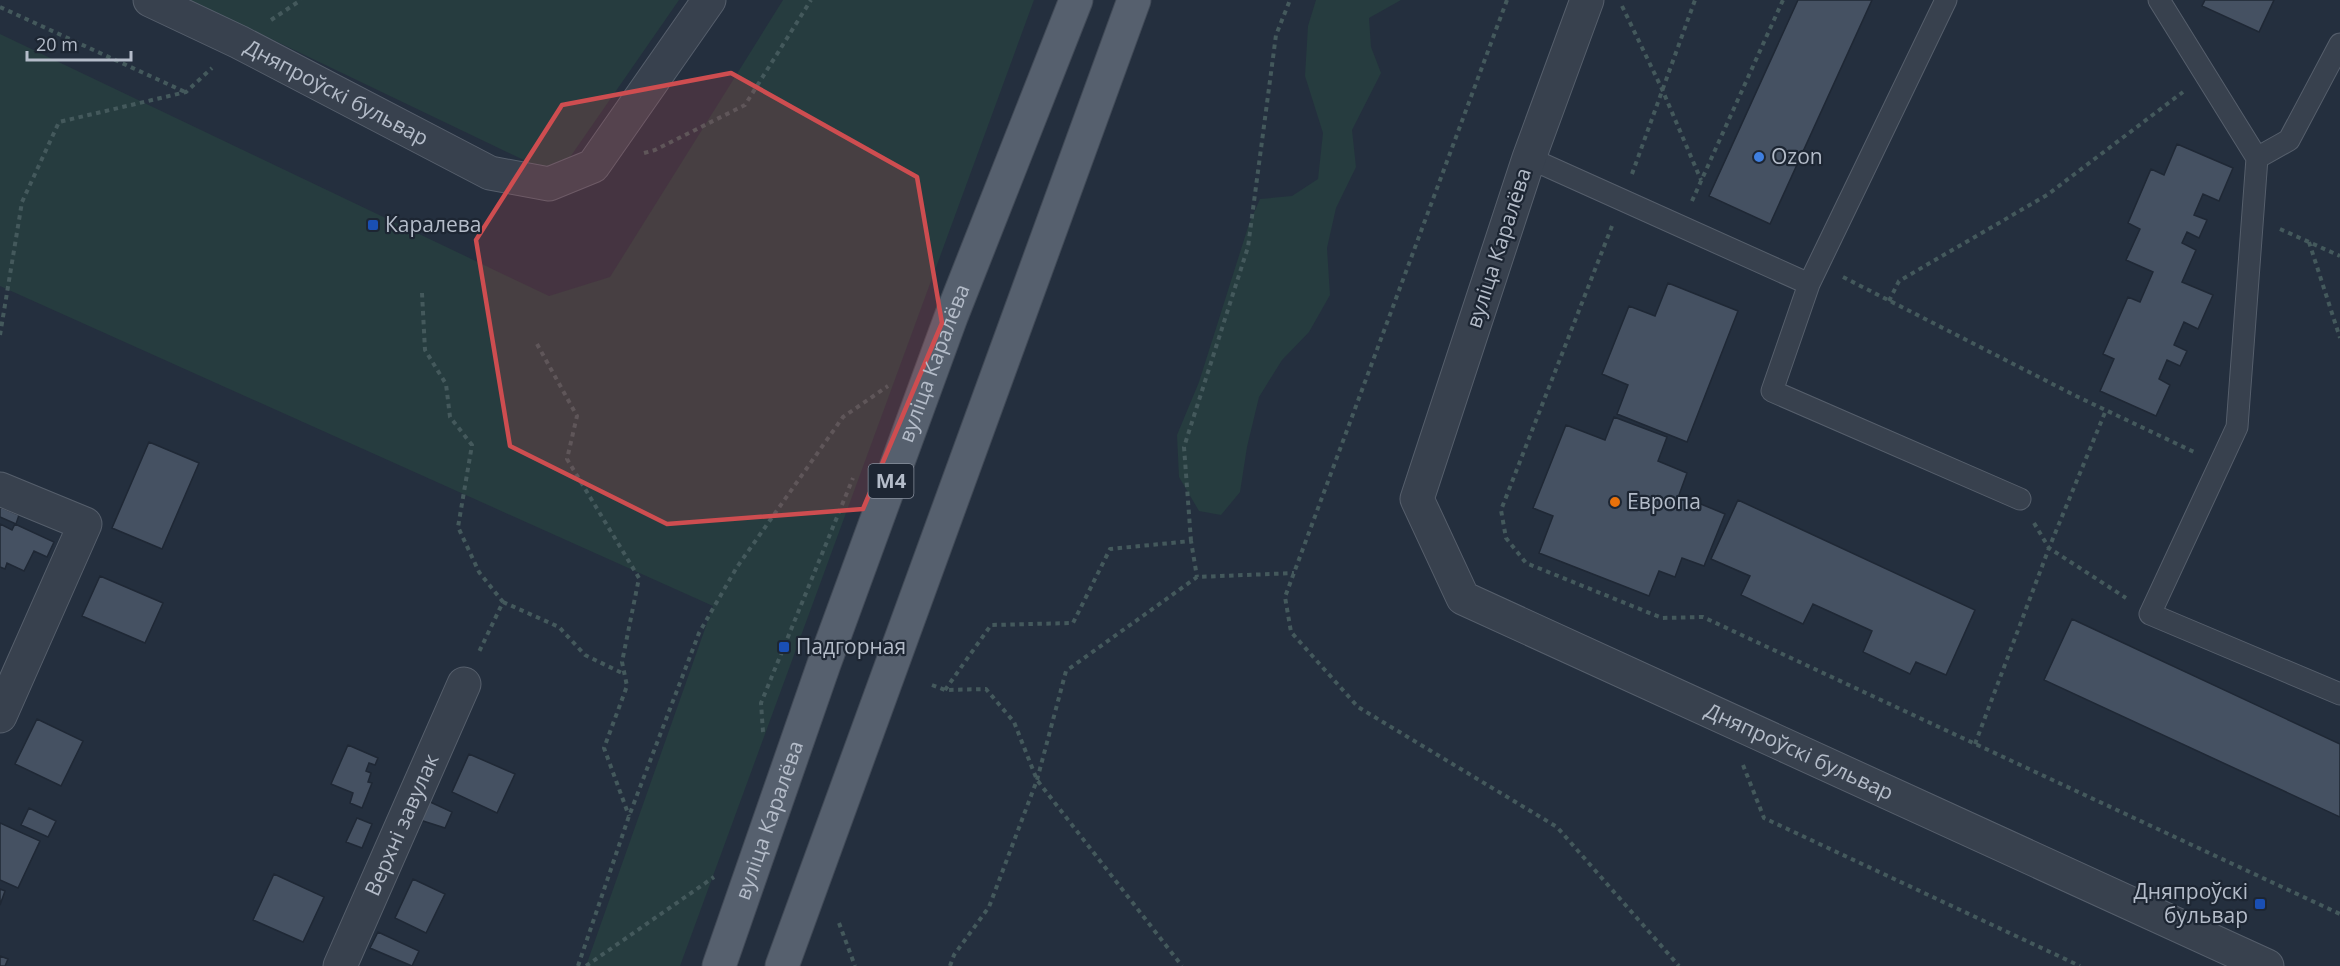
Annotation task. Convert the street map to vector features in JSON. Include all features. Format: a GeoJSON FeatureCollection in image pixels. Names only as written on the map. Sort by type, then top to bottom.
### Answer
{"type":"FeatureCollection","features":[{"type":"Feature","properties":{"kind":"main road","name":"вуліца Каралёва"},"geometry":{"type":"LineString","coordinates":[[720,966],[824,664],[951,317],[1076,0]]}},
{"type":"Feature","properties":{"kind":"main road"},"geometry":{"type":"LineString","coordinates":[[782,966],[1134,0]]}},
{"type":"Feature","properties":{"kind":"street","name":"Дняпроўскі бульвар"},"geometry":{"type":"LineString","coordinates":[[150,0],[239,42],[490,173],[549,184],[593,166]]}},
{"type":"Feature","properties":{"kind":"street"},"geometry":{"type":"LineString","coordinates":[[593,166],[709,0]]}},
{"type":"Feature","properties":{"kind":"street","name":"вуліца Каралёва"},"geometry":{"type":"LineString","coordinates":[[1417,499],[1529,158],[1587,0]]}},
{"type":"Feature","properties":{"kind":"street"},"geometry":{"type":"LineString","coordinates":[[0,489],[85,524],[0,716]]}},
{"type":"Feature","properties":{"kind":"street","name":"Дняпроўскі бульвар"},"geometry":{"type":"LineString","coordinates":[[1417,499],[1463,598],[1724,720],[2267,966]]}},
{"type":"Feature","properties":{"kind":"street","name":"Верхні завулак"},"geometry":{"type":"LineString","coordinates":[[340,966],[464,684]]}},
{"type":"Feature","properties":{"kind":"lane"},"geometry":{"type":"LineString","coordinates":[[1946,0],[1809,284],[1772,391],[2020,499]]}},
{"type":"Feature","properties":{"kind":"lane"},"geometry":{"type":"LineString","coordinates":[[2159,0],[2257,158],[2237,427],[2150,614],[2340,694]]}},
{"type":"Feature","properties":{"kind":"lane"},"geometry":{"type":"LineString","coordinates":[[2257,158],[2289,140],[2340,44]]}},
{"type":"Feature","properties":{"kind":"lane"},"geometry":{"type":"LineString","coordinates":[[1529,158],[1809,284]]}},
{"type":"Feature","properties":{"kind":"path"},"geometry":{"type":"LineString","coordinates":[[0,335],[22,202],[59,122],[186,92],[239,42],[302,0]]}},
{"type":"Feature","properties":{"kind":"path"},"geometry":{"type":"LineString","coordinates":[[593,166],[655,150],[745,105],[811,0]]}},
{"type":"Feature","properties":{"kind":"path"},"geometry":{"type":"LineString","coordinates":[[1197,578],[1191,541],[1184,447],[1248,247],[1276,35],[1290,0]]}},
{"type":"Feature","properties":{"kind":"path"},"geometry":{"type":"LineString","coordinates":[[1507,0],[1294,573],[1286,597],[1291,632],[1358,707],[1557,827],[1679,966]]}},
{"type":"Feature","properties":{"kind":"path"},"geometry":{"type":"LineString","coordinates":[[1619,0],[1662,89],[1701,180]]}},
{"type":"Feature","properties":{"kind":"path"},"geometry":{"type":"LineString","coordinates":[[1695,0],[1622,200],[1501,510],[1506,538],[1526,563],[1662,618],[1703,617],[2340,914]]}},
{"type":"Feature","properties":{"kind":"path"},"geometry":{"type":"LineString","coordinates":[[1680,226],[1784,0]]}},
{"type":"Feature","properties":{"kind":"path"},"geometry":{"type":"LineString","coordinates":[[0,8],[186,92]]}},
{"type":"Feature","properties":{"kind":"path"},"geometry":{"type":"LineString","coordinates":[[1889,301],[1899,281],[2047,195],[2206,75]]}},
{"type":"Feature","properties":{"kind":"path"},"geometry":{"type":"LineString","coordinates":[[2252,216],[2340,256]]}},
{"type":"Feature","properties":{"kind":"path"},"geometry":{"type":"LineString","coordinates":[[2309,242],[2340,338]]}},
{"type":"Feature","properties":{"kind":"path"},"geometry":{"type":"LineString","coordinates":[[1819,265],[2106,410],[2219,464]]}},
{"type":"Feature","properties":{"kind":"path"},"geometry":{"type":"LineString","coordinates":[[422,293],[424,350],[446,384],[450,417],[472,445],[458,527],[479,572],[503,602],[560,627],[585,655],[625,674]]}},
{"type":"Feature","properties":{"kind":"path"},"geometry":{"type":"LineString","coordinates":[[537,344],[577,416],[567,459],[639,578],[622,662],[627,686],[604,748],[629,816]]}},
{"type":"Feature","properties":{"kind":"path"},"geometry":{"type":"LineString","coordinates":[[578,966],[629,816],[699,633],[737,567],[843,417],[891,384]]}},
{"type":"Feature","properties":{"kind":"path"},"geometry":{"type":"LineString","coordinates":[[1975,744],[2049,548],[2106,410]]}},
{"type":"Feature","properties":{"kind":"path"},"geometry":{"type":"LineString","coordinates":[[2020,499],[2049,548],[2150,614]]}},
{"type":"Feature","properties":{"kind":"path"},"geometry":{"type":"LineString","coordinates":[[945,690],[990,625],[1073,623],[1110,549],[1191,541]]}},
{"type":"Feature","properties":{"kind":"path"},"geometry":{"type":"LineString","coordinates":[[950,966],[954,955],[989,907],[1038,780],[1066,671],[1197,578],[1294,573]]}},
{"type":"Feature","properties":{"kind":"path"},"geometry":{"type":"LineString","coordinates":[[464,684],[503,602]]}},
{"type":"Feature","properties":{"kind":"path"},"geometry":{"type":"LineString","coordinates":[[932,685],[945,690],[986,689],[1014,722],[1038,780],[1182,966]]}},
{"type":"Feature","properties":{"kind":"path"},"geometry":{"type":"LineString","coordinates":[[1724,720],[1764,818],[2080,966]]}},
{"type":"Feature","properties":{"kind":"path"},"geometry":{"type":"LineString","coordinates":[[586,966],[718,874]]}},
{"type":"Feature","properties":{"kind":"path"},"geometry":{"type":"LineString","coordinates":[[839,923],[855,966]]}},
{"type":"Feature","properties":{"kind":"highlighted area"},"geometry":{"type":"Polygon","coordinates":[[[731,73],[917,177],[942,323],[863,509],[667,524],[510,446],[476,240],[562,105],[731,73]]]}},
{"type":"Feature","properties":{"kind":"green space"},"geometry":{"type":"Polygon","coordinates":[[[190,0],[679,0],[557,176],[190,0]]]}},
{"type":"Feature","properties":{"kind":"green space"},"geometry":{"type":"Polygon","coordinates":[[[783,0],[1034,0],[680,966],[586,966],[713,606],[0,286],[0,34],[549,296],[610,277],[783,0]]]}},
{"type":"Feature","properties":{"kind":"green space"},"geometry":{"type":"Polygon","coordinates":[[[1316,0],[1401,0],[1369,18],[1371,47],[1381,73],[1352,130],[1356,167],[1336,208],[1327,248],[1330,295],[1309,332],[1282,360],[1259,397],[1247,447],[1240,492],[1221,515],[1199,511],[1179,477],[1177,435],[1199,382],[1249,224],[1260,199],[1292,196],[1318,179],[1323,133],[1305,76],[1308,26],[1316,0]]]}},
{"type":"Feature","properties":{"kind":"building"},"geometry":{"type":"Polygon","coordinates":[[[1798,0],[1872,0],[1770,224],[1709,196],[1798,0]]]}},
{"type":"Feature","properties":{"kind":"building"},"geometry":{"type":"Polygon","coordinates":[[[2205,0],[2274,0],[2259,32],[2202,6],[2205,0]]]}},
{"type":"Feature","properties":{"kind":"building"},"geometry":{"type":"Polygon","coordinates":[[[2177,144],[2233,168],[2219,201],[2203,194],[2194,215],[2207,220],[2199,238],[2187,232],[2182,243],[2196,250],[2182,282],[2213,295],[2198,329],[2184,322],[2174,345],[2187,351],[2180,366],[2167,360],[2159,379],[2170,385],[2156,416],[2100,391],[2114,359],[2103,354],[2128,297],[2140,302],[2153,272],[2126,260],[2140,229],[2128,223],[2151,169],[2164,175],[2177,144]]]}},
{"type":"Feature","properties":{"kind":"building"},"geometry":{"type":"Polygon","coordinates":[[[1668,283],[1738,311],[1687,442],[1617,414],[1628,385],[1602,374],[1629,306],[1655,316],[1668,283]]]}},
{"type":"Feature","properties":{"kind":"building","name":"Европа"},"geometry":{"type":"Polygon","coordinates":[[[1614,417],[1667,437],[1658,461],[1687,473],[1679,495],[1725,514],[1704,566],[1682,558],[1675,577],[1659,571],[1649,596],[1539,553],[1553,516],[1533,508],[1566,425],[1605,440],[1614,417]]]}},
{"type":"Feature","properties":{"kind":"building"},"geometry":{"type":"Polygon","coordinates":[[[149,442],[199,463],[162,549],[112,528],[149,442]]]}},
{"type":"Feature","properties":{"kind":"building"},"geometry":{"type":"Polygon","coordinates":[[[1738,500],[1975,610],[1946,675],[1916,662],[1910,674],[1863,652],[1872,631],[1813,604],[1803,624],[1741,595],[1750,576],[1711,559],[1738,500]]]}},
{"type":"Feature","properties":{"kind":"building"},"geometry":{"type":"Polygon","coordinates":[[[0,507],[19,515],[16,524],[0,517],[0,507]]]}},
{"type":"Feature","properties":{"kind":"building"},"geometry":{"type":"Polygon","coordinates":[[[0,524],[12,530],[15,524],[54,542],[47,557],[34,551],[24,571],[7,563],[5,569],[0,567],[0,524]]]}},
{"type":"Feature","properties":{"kind":"building"},"geometry":{"type":"Polygon","coordinates":[[[100,576],[163,603],[145,643],[82,616],[100,576]]]}},
{"type":"Feature","properties":{"kind":"building"},"geometry":{"type":"Polygon","coordinates":[[[2072,619],[2340,744],[2340,817],[2044,680],[2072,619]]]}},
{"type":"Feature","properties":{"kind":"building"},"geometry":{"type":"Polygon","coordinates":[[[37,719],[83,741],[61,786],[15,764],[37,719]]]}},
{"type":"Feature","properties":{"kind":"building"},"geometry":{"type":"Polygon","coordinates":[[[348,745],[378,758],[375,765],[369,763],[366,771],[371,773],[368,782],[372,783],[362,808],[350,803],[353,793],[331,784],[348,745]]]}},
{"type":"Feature","properties":{"kind":"building"},"geometry":{"type":"Polygon","coordinates":[[[469,754],[515,774],[497,813],[452,792],[469,754]]]}},
{"type":"Feature","properties":{"kind":"building"},"geometry":{"type":"Polygon","coordinates":[[[428,801],[452,812],[445,828],[420,820],[428,801]]]}},
{"type":"Feature","properties":{"kind":"building"},"geometry":{"type":"Polygon","coordinates":[[[29,808],[56,821],[48,837],[21,825],[29,808]]]}},
{"type":"Feature","properties":{"kind":"building"},"geometry":{"type":"Polygon","coordinates":[[[357,818],[372,824],[362,848],[346,842],[357,818]]]}},
{"type":"Feature","properties":{"kind":"building"},"geometry":{"type":"Polygon","coordinates":[[[0,823],[40,841],[18,888],[0,880],[0,823]]]}},
{"type":"Feature","properties":{"kind":"building"},"geometry":{"type":"Polygon","coordinates":[[[274,874],[324,897],[303,942],[253,920],[274,874]]]}},
{"type":"Feature","properties":{"kind":"building"},"geometry":{"type":"Polygon","coordinates":[[[413,879],[445,894],[426,933],[395,918],[413,879]]]}},
{"type":"Feature","properties":{"kind":"building"},"geometry":{"type":"Polygon","coordinates":[[[0,889],[5,891],[0,905],[0,889]]]}},
{"type":"Feature","properties":{"kind":"building"},"geometry":{"type":"Polygon","coordinates":[[[378,932],[419,951],[412,966],[370,948],[378,932]]]}},
{"type":"Feature","properties":{"kind":"building"},"geometry":{"type":"Polygon","coordinates":[[[0,956],[8,959],[5,966],[0,966],[0,956]]]}},
{"type":"Feature","properties":{"kind":"place","name":"Ozon"},"geometry":{"type":"Point","coordinates":[1759,157]}},
{"type":"Feature","properties":{"kind":"place","name":"Каралева"},"geometry":{"type":"Point","coordinates":[373,225]}},
{"type":"Feature","properties":{"kind":"place","name":"Европа"},"geometry":{"type":"Point","coordinates":[1615,502]}},
{"type":"Feature","properties":{"kind":"place","name":"Падгорная"},"geometry":{"type":"Point","coordinates":[784,647]}},
{"type":"Feature","properties":{"kind":"place","name":"Дняпроўскі бульвар"},"geometry":{"type":"Point","coordinates":[2260,904]}}]}
